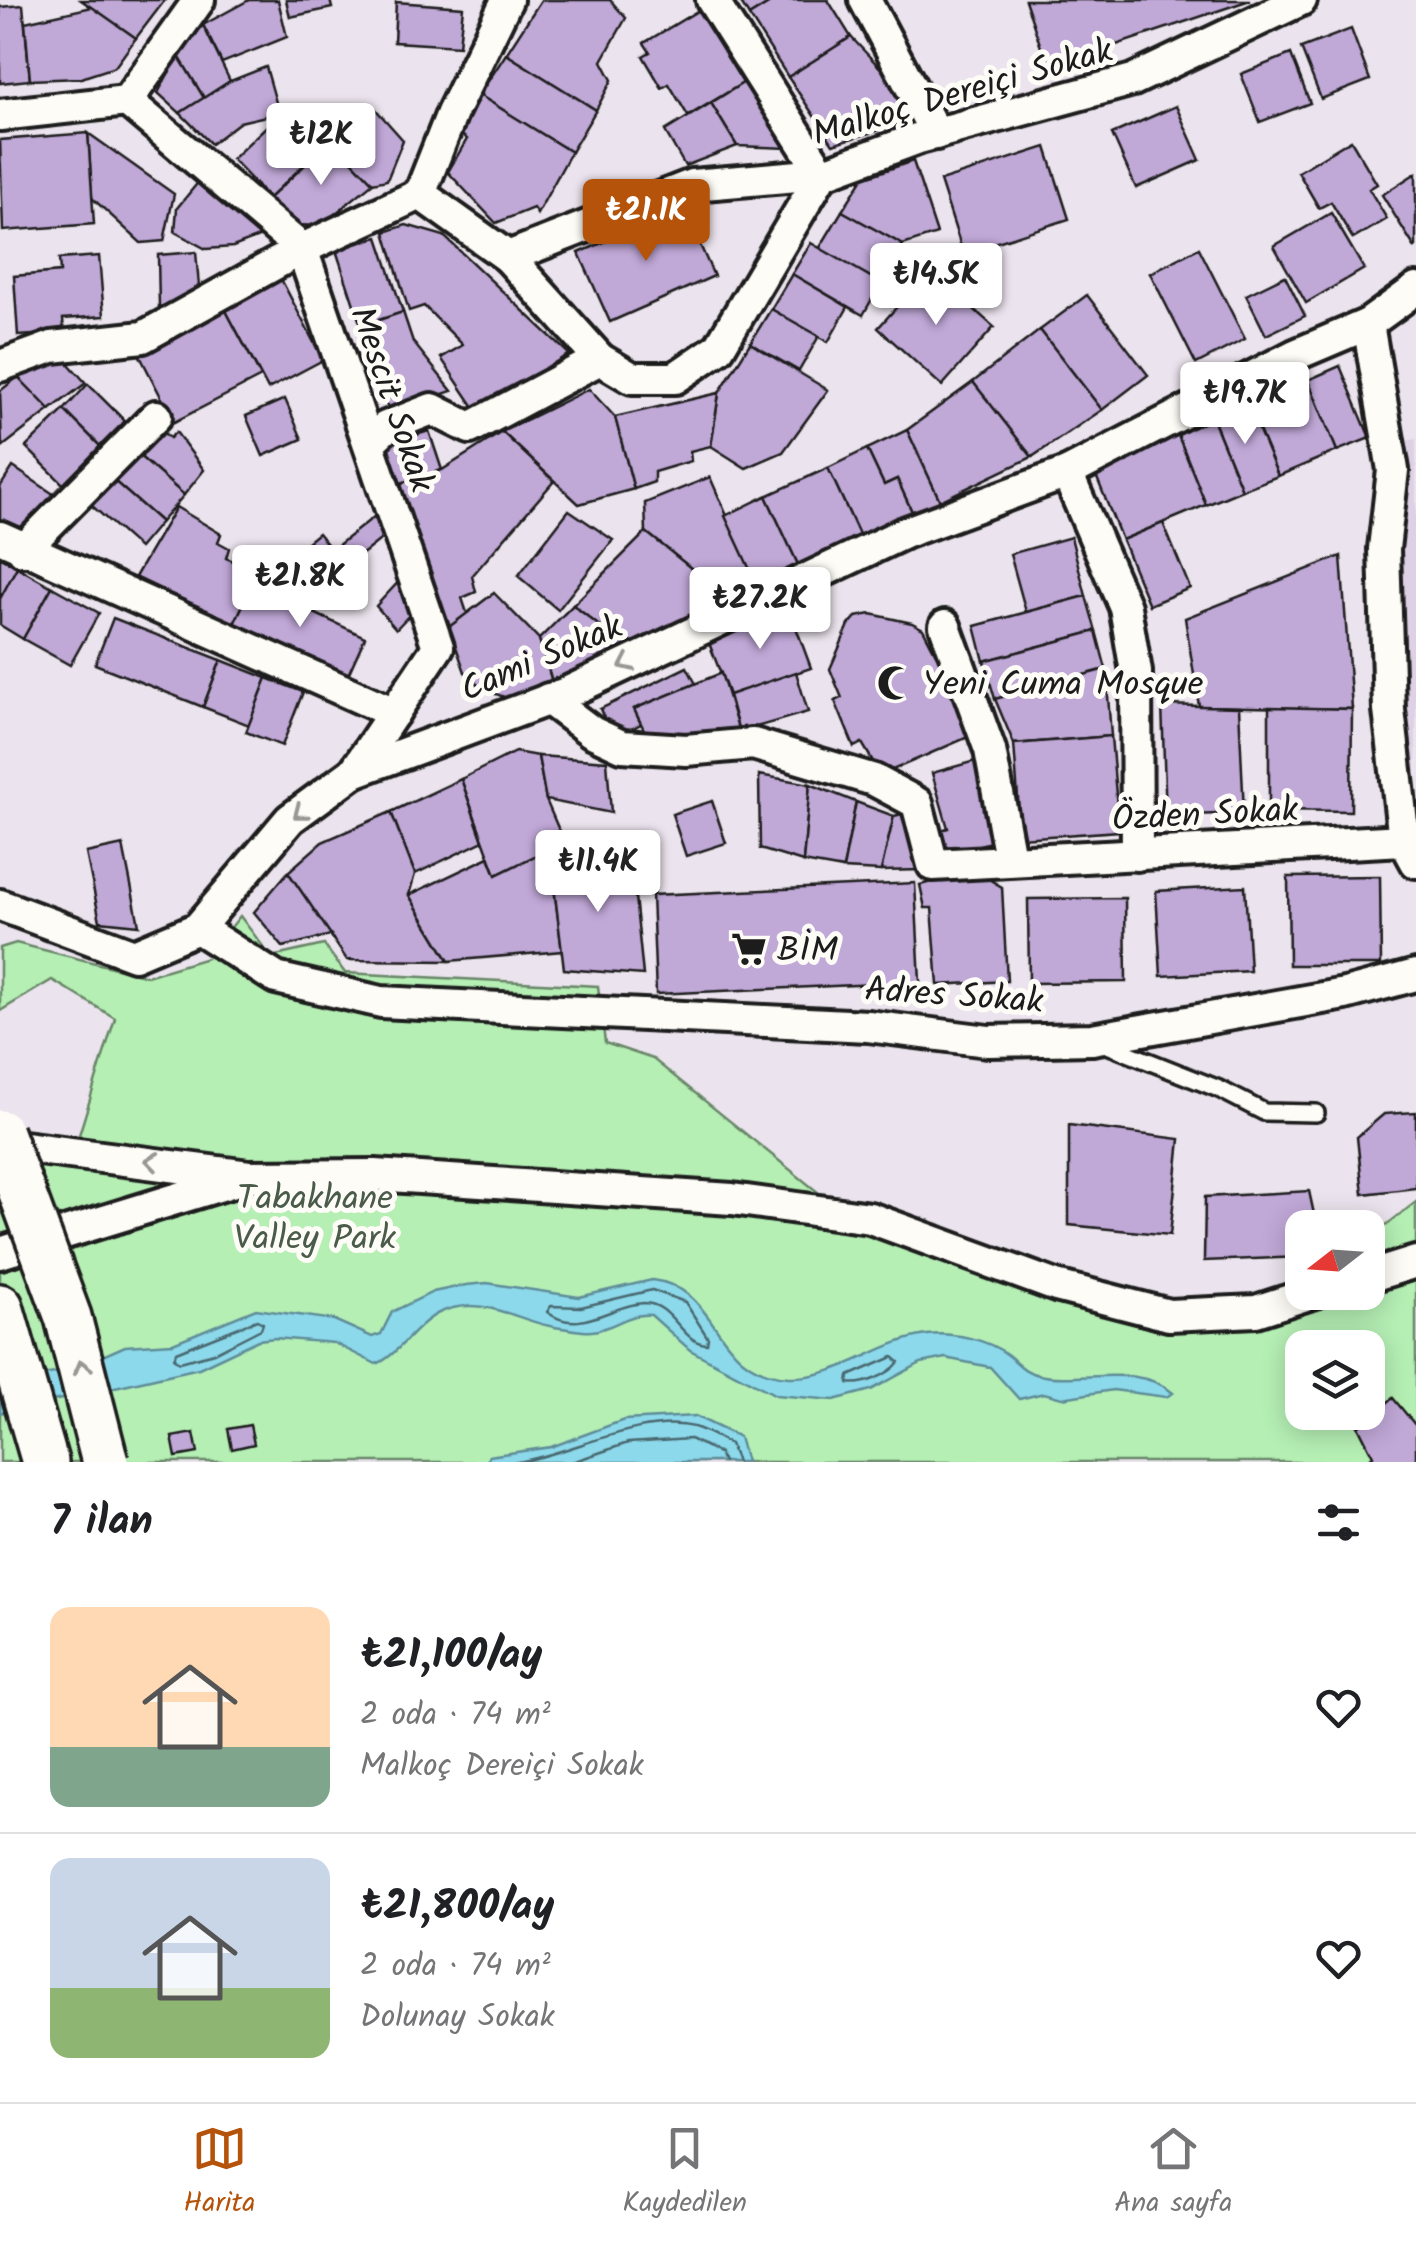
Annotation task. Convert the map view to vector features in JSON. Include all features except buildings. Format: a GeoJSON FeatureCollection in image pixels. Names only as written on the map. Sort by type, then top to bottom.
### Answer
{"type":"FeatureCollection","features":[{"type":"Feature","properties":{"kind":"main road"},"geometry":{"type":"LineString","coordinates":[[0,1133],[68,1317],[105,1462]]}},
{"type":"Feature","properties":{"kind":"main road"},"geometry":{"type":"LineString","coordinates":[[0,1307],[44,1462]]}},
{"type":"Feature","properties":{"kind":"street"},"geometry":{"type":"LineString","coordinates":[[127,101],[199,0]]}},
{"type":"Feature","properties":{"kind":"street"},"geometry":{"type":"LineString","coordinates":[[0,366],[52,347],[142,338],[302,249],[420,194],[460,96],[507,0]]}},
{"type":"Feature","properties":{"kind":"street"},"geometry":{"type":"LineString","coordinates":[[420,194],[508,257],[600,358],[632,378],[675,378],[719,348],[822,174],[712,0]]}},
{"type":"Feature","properties":{"kind":"street"},"geometry":{"type":"LineString","coordinates":[[865,0],[936,134]]}},
{"type":"Feature","properties":{"kind":"street","name":"Malkoç Dereiçi Sokak"},"geometry":{"type":"LineString","coordinates":[[508,257],[692,185],[822,174],[936,134],[1134,80],[1301,0]]}},
{"type":"Feature","properties":{"kind":"street"},"geometry":{"type":"LineString","coordinates":[[0,115],[127,101],[302,249]]}},
{"type":"Feature","properties":{"kind":"street","name":"Mescit Sokak"},"geometry":{"type":"LineString","coordinates":[[302,249],[438,647],[354,772]]}},
{"type":"Feature","properties":{"kind":"street","name":"Cami Sokak"},"geometry":{"type":"LineString","coordinates":[[0,905],[134,956],[198,928],[290,820],[354,772],[548,699],[904,533],[1066,473],[1295,355],[1368,324],[1416,289]]}},
{"type":"Feature","properties":{"kind":"street"},"geometry":{"type":"LineString","coordinates":[[1368,324],[1393,470],[1384,549],[1388,710],[1410,851]]}},
{"type":"Feature","properties":{"kind":"street"},"geometry":{"type":"LineString","coordinates":[[369,443],[386,427],[432,409],[470,428],[600,358]]}},
{"type":"Feature","properties":{"kind":"street"},"geometry":{"type":"LineString","coordinates":[[156,416],[12,544],[394,713]]}},
{"type":"Feature","properties":{"kind":"street"},"geometry":{"type":"LineString","coordinates":[[1066,473],[1125,607],[1136,672],[1137,856]]}},
{"type":"Feature","properties":{"kind":"street"},"geometry":{"type":"LineString","coordinates":[[945,626],[990,750],[1010,858]]}},
{"type":"Feature","properties":{"kind":"street","name":"Özden Sokak"},"geometry":{"type":"LineString","coordinates":[[548,699],[592,732],[622,746],[686,750],[753,744],[874,780],[916,802],[933,865],[1010,858],[1410,851]]}},
{"type":"Feature","properties":{"kind":"street","name":"Adres Sokak"},"geometry":{"type":"LineString","coordinates":[[198,928],[276,978],[380,1002],[868,1026],[988,1041],[1092,1038],[1326,998],[1416,975]]}},
{"type":"Feature","properties":{"kind":"street"},"geometry":{"type":"LineString","coordinates":[[0,1144],[248,1176],[375,1175],[732,1199],[870,1218],[1056,1286],[1170,1315],[1256,1311],[1285,1302]]}},
{"type":"Feature","properties":{"kind":"street"},"geometry":{"type":"LineString","coordinates":[[0,1253],[248,1176]]}},
{"type":"Feature","properties":{"kind":"street"},"geometry":{"type":"LineString","coordinates":[[1385,1271],[1416,1262]]}},
{"type":"Feature","properties":{"kind":"lane"},"geometry":{"type":"LineString","coordinates":[[1092,1038],[1220,1089],[1264,1112],[1316,1113]]}},
{"type":"Feature","properties":{"kind":"shaded area"},"geometry":{"type":"Polygon","coordinates":[[[1416,439],[1416,778],[1400,716],[1394,551],[1406,441],[1416,439]]]}},
{"type":"Feature","properties":{"kind":"green space","name":"Tabakhane Valley Park"},"geometry":{"type":"Polygon","coordinates":[[[240,916],[271,957],[324,945],[345,973],[598,986],[605,1043],[653,1059],[866,1231],[1160,1325],[1285,1296],[1285,1310],[1385,1310],[1385,1226],[1416,1202],[1416,1462],[0,1462],[0,1169],[79,1135],[115,1018],[52,980],[0,1011],[0,948],[16,943],[147,976],[207,958],[240,916]]]}},
{"type":"Feature","properties":{"kind":"water"},"geometry":{"type":"Polygon","coordinates":[[[652,1280],[675,1286],[692,1298],[729,1346],[763,1372],[808,1376],[909,1339],[948,1335],[990,1345],[1039,1375],[1143,1378],[1173,1393],[1166,1397],[1113,1390],[1062,1398],[1044,1393],[1019,1399],[990,1367],[945,1358],[921,1363],[871,1390],[834,1400],[776,1395],[690,1350],[651,1315],[584,1331],[472,1306],[457,1307],[432,1317],[376,1364],[334,1343],[258,1340],[199,1368],[0,1413],[0,1381],[69,1371],[125,1346],[173,1343],[256,1309],[334,1320],[372,1337],[381,1334],[392,1312],[433,1292],[466,1285],[487,1283],[579,1297],[652,1280]]]}},
{"type":"Feature","properties":{"kind":"water"},"geometry":{"type":"Polygon","coordinates":[[[695,1416],[739,1437],[746,1462],[487,1462],[489,1456],[551,1447],[624,1420],[695,1416]]]}},
{"type":"Feature","properties":{"kind":"place","name":"Yeni Cuma Mosque"},"geometry":{"type":"Point","coordinates":[895,683]}},
{"type":"Feature","properties":{"kind":"place","name":"BİM"},"geometry":{"type":"Point","coordinates":[749,949]}}]}
